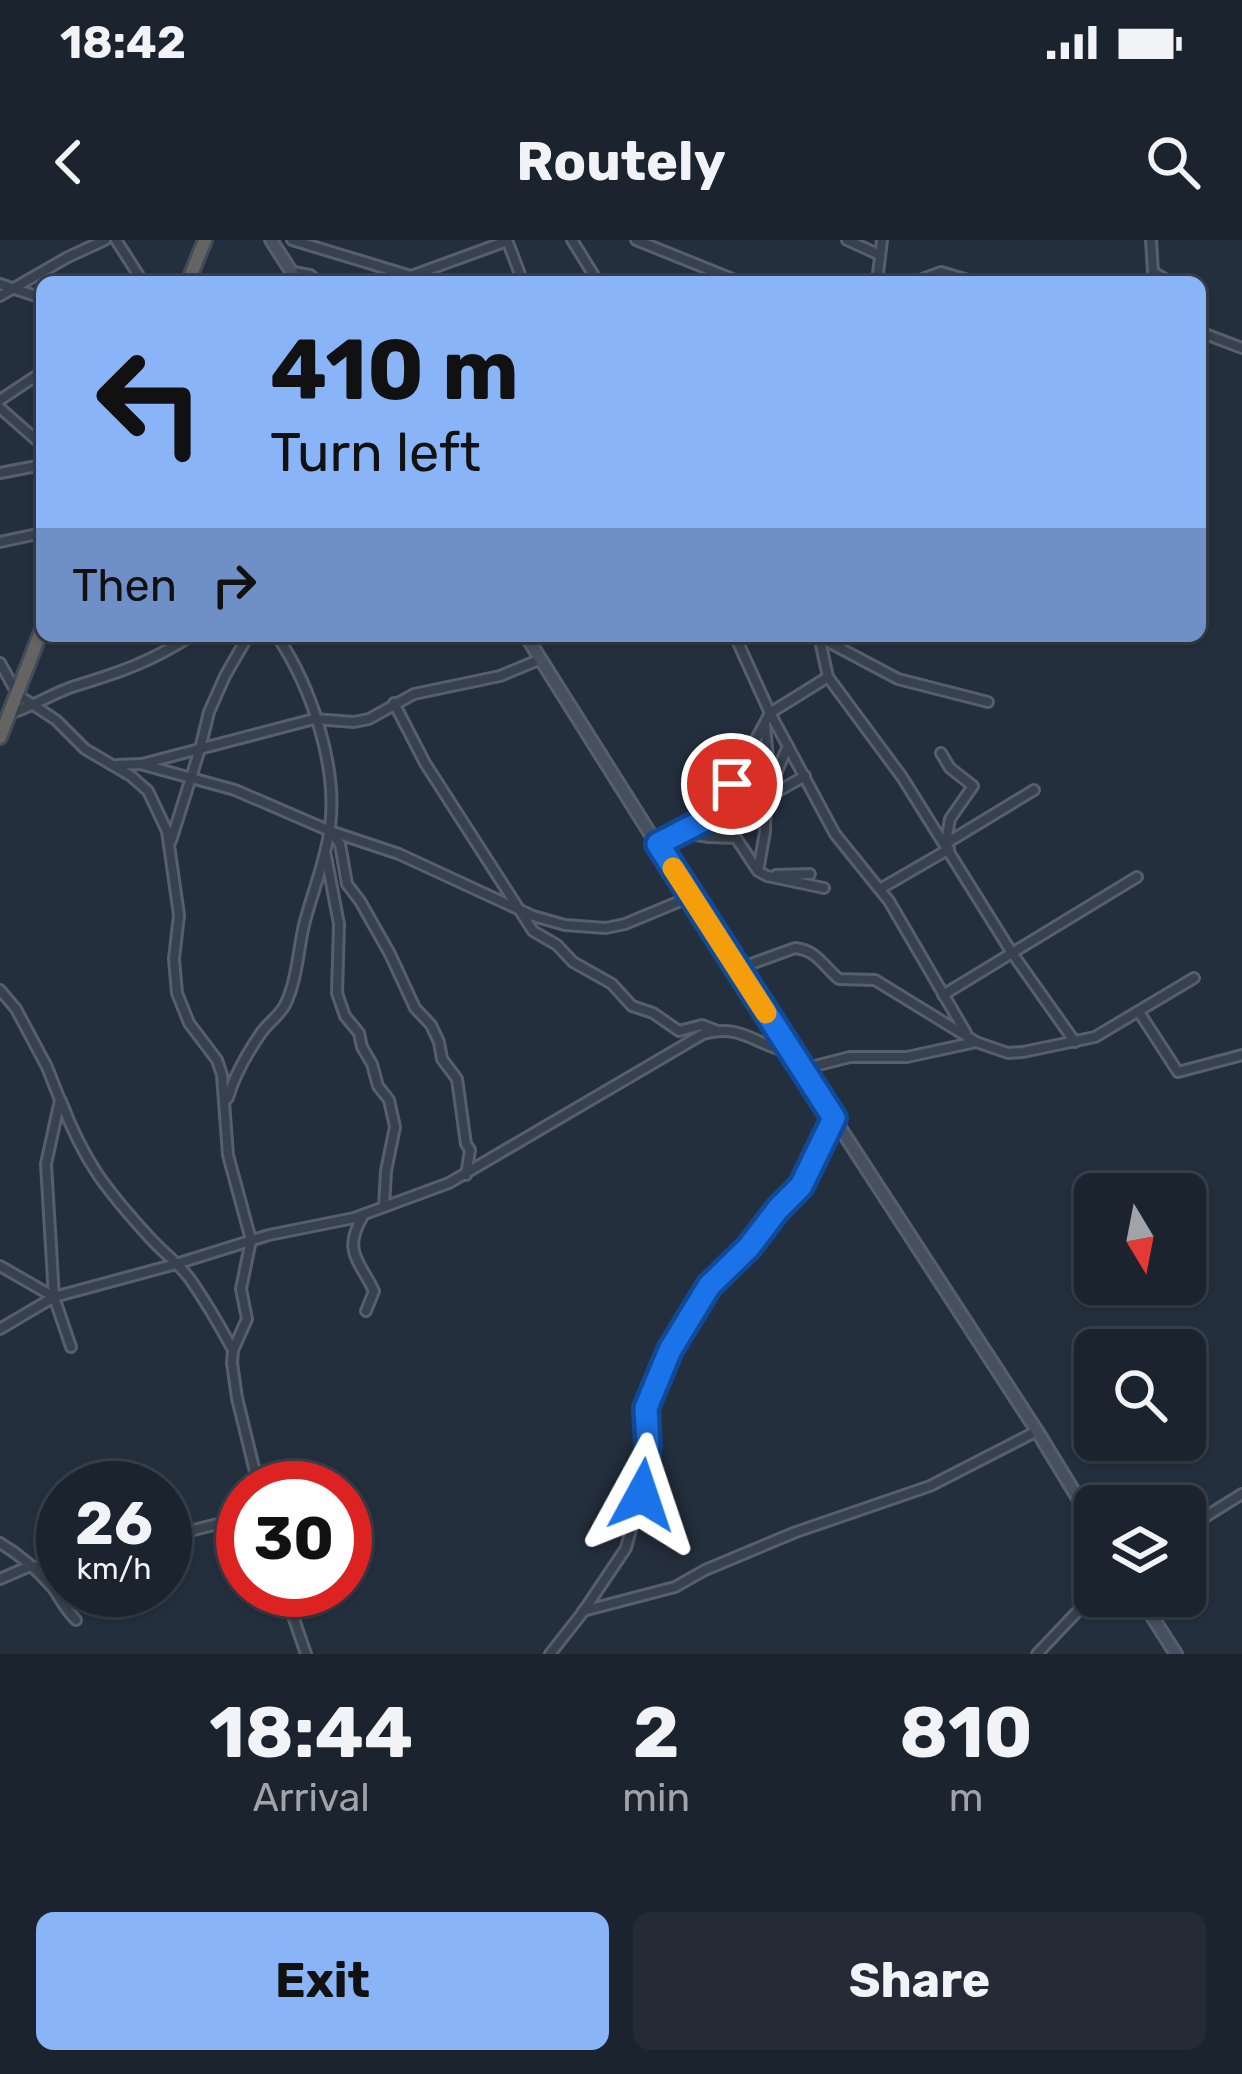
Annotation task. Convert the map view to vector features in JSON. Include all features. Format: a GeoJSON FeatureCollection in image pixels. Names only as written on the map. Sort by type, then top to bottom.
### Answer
{"type":"FeatureCollection","features":[{"type":"Feature","properties":{"kind":"highway"},"geometry":{"type":"LineString","coordinates":[[190,276],[205,240]]}},
{"type":"Feature","properties":{"kind":"highway"},"geometry":{"type":"LineString","coordinates":[[0,737],[37,642]]}},
{"type":"Feature","properties":{"kind":"main road"},"geometry":{"type":"LineString","coordinates":[[271,240],[294,276]]}},
{"type":"Feature","properties":{"kind":"main road"},"geometry":{"type":"LineString","coordinates":[[530,642],[1074,1492]]}},
{"type":"Feature","properties":{"kind":"main road"},"geometry":{"type":"LineString","coordinates":[[1152,1617],[1176,1654]]}},
{"type":"Feature","properties":{"kind":"street"},"geometry":{"type":"LineString","coordinates":[[0,296],[5,286],[105,240]]}},
{"type":"Feature","properties":{"kind":"street"},"geometry":{"type":"LineString","coordinates":[[116,240],[139,276]]}},
{"type":"Feature","properties":{"kind":"street"},"geometry":{"type":"LineString","coordinates":[[292,240],[411,276],[507,240],[521,276]]}},
{"type":"Feature","properties":{"kind":"street"},"geometry":{"type":"LineString","coordinates":[[572,240],[594,276]]}},
{"type":"Feature","properties":{"kind":"street"},"geometry":{"type":"LineString","coordinates":[[636,240],[725,276]]}},
{"type":"Feature","properties":{"kind":"street"},"geometry":{"type":"LineString","coordinates":[[847,240],[880,255]]}},
{"type":"Feature","properties":{"kind":"street"},"geometry":{"type":"LineString","coordinates":[[878,276],[882,240]]}},
{"type":"Feature","properties":{"kind":"street"},"geometry":{"type":"LineString","coordinates":[[1150,240],[1153,272],[1160,276]]}},
{"type":"Feature","properties":{"kind":"street"},"geometry":{"type":"LineString","coordinates":[[5,286],[36,296]]}},
{"type":"Feature","properties":{"kind":"street"},"geometry":{"type":"LineString","coordinates":[[1206,334],[1242,348]]}},
{"type":"Feature","properties":{"kind":"street"},"geometry":{"type":"LineString","coordinates":[[36,377],[0,404],[36,439]]}},
{"type":"Feature","properties":{"kind":"street"},"geometry":{"type":"LineString","coordinates":[[0,472],[36,466]]}},
{"type":"Feature","properties":{"kind":"street"},"geometry":{"type":"LineString","coordinates":[[0,542],[36,533]]}},
{"type":"Feature","properties":{"kind":"street"},"geometry":{"type":"LineString","coordinates":[[10,713],[143,664],[181,642]]}},
{"type":"Feature","properties":{"kind":"street"},"geometry":{"type":"LineString","coordinates":[[170,843],[209,712],[245,642]]}},
{"type":"Feature","properties":{"kind":"street"},"geometry":{"type":"LineString","coordinates":[[225,1112],[232,1084],[263,1029],[283,1010],[292,986],[330,831],[330,779],[295,663],[281,642]]}},
{"type":"Feature","properties":{"kind":"street"},"geometry":{"type":"LineString","coordinates":[[738,642],[768,718],[788,745],[839,841],[903,923],[967,1035]]}},
{"type":"Feature","properties":{"kind":"street"},"geometry":{"type":"LineString","coordinates":[[745,656],[746,642]]}},
{"type":"Feature","properties":{"kind":"street"},"geometry":{"type":"LineString","coordinates":[[819,642],[828,677],[902,777],[1012,953],[1075,1042]]}},
{"type":"Feature","properties":{"kind":"street"},"geometry":{"type":"LineString","coordinates":[[828,642],[898,679],[988,702]]}},
{"type":"Feature","properties":{"kind":"street"},"geometry":{"type":"LineString","coordinates":[[112,766],[140,764],[314,719],[369,719],[414,694],[500,676],[542,659]]}},
{"type":"Feature","properties":{"kind":"street"},"geometry":{"type":"LineString","coordinates":[[0,664],[18,694],[56,720],[85,749],[148,791],[170,843],[179,915],[174,959],[178,993],[189,1022],[217,1060],[224,1086],[228,1155],[250,1240],[242,1289],[247,1319],[232,1363],[252,1461]]}},
{"type":"Feature","properties":{"kind":"street"},"geometry":{"type":"LineString","coordinates":[[709,836],[768,718],[828,677]]}},
{"type":"Feature","properties":{"kind":"street"},"geometry":{"type":"LineString","coordinates":[[394,703],[424,763],[533,932],[611,984],[632,1006],[653,1013],[679,1031],[702,1025],[742,1032],[791,1053]]}},
{"type":"Feature","properties":{"kind":"street"},"geometry":{"type":"LineString","coordinates":[[768,718],[770,784]]}},
{"type":"Feature","properties":{"kind":"street"},"geometry":{"type":"LineString","coordinates":[[658,844],[770,784],[788,745]]}},
{"type":"Feature","properties":{"kind":"street"},"geometry":{"type":"LineString","coordinates":[[940,752],[950,768],[973,786],[950,819],[947,846]]}},
{"type":"Feature","properties":{"kind":"street"},"geometry":{"type":"LineString","coordinates":[[140,764],[235,790],[330,831],[400,854],[523,912],[565,925],[606,928],[645,918],[690,897]]}},
{"type":"Feature","properties":{"kind":"street"},"geometry":{"type":"LineString","coordinates":[[758,871],[766,799],[805,776]]}},
{"type":"Feature","properties":{"kind":"street"},"geometry":{"type":"LineString","coordinates":[[880,890],[1034,790]]}},
{"type":"Feature","properties":{"kind":"street"},"geometry":{"type":"LineString","coordinates":[[330,831],[340,844],[347,884],[390,954],[415,1008],[431,1025],[442,1059],[457,1079],[470,1150],[466,1175]]}},
{"type":"Feature","properties":{"kind":"street"},"geometry":{"type":"LineString","coordinates":[[679,833],[736,838],[758,871],[824,888]]}},
{"type":"Feature","properties":{"kind":"street"},"geometry":{"type":"LineString","coordinates":[[325,848],[338,924],[338,993],[378,1086],[389,1100],[395,1126],[384,1208]]}},
{"type":"Feature","properties":{"kind":"street"},"geometry":{"type":"LineString","coordinates":[[770,877],[810,874]]}},
{"type":"Feature","properties":{"kind":"street"},"geometry":{"type":"LineString","coordinates":[[943,995],[1137,877]]}},
{"type":"Feature","properties":{"kind":"street"},"geometry":{"type":"LineString","coordinates":[[737,969],[795,948],[805,949],[839,979],[875,980],[976,1042],[1008,1053],[1095,1037],[1194,978]]}},
{"type":"Feature","properties":{"kind":"street"},"geometry":{"type":"LineString","coordinates":[[0,990],[16,1009],[47,1067],[75,1138],[96,1174],[176,1264],[212,1311],[233,1350]]}},
{"type":"Feature","properties":{"kind":"street"},"geometry":{"type":"LineString","coordinates":[[1139,1012],[1178,1072],[1242,1055]]}},
{"type":"Feature","properties":{"kind":"street"},"geometry":{"type":"LineString","coordinates":[[0,1329],[54,1297],[250,1240],[364,1214],[466,1175],[659,1058],[715,1030]]}},
{"type":"Feature","properties":{"kind":"street"},"geometry":{"type":"LineString","coordinates":[[802,1069],[850,1057],[907,1057],[976,1042]]}},
{"type":"Feature","properties":{"kind":"street"},"geometry":{"type":"LineString","coordinates":[[60,1100],[46,1164],[54,1297],[71,1347]]}},
{"type":"Feature","properties":{"kind":"street"},"geometry":{"type":"LineString","coordinates":[[550,1654],[621,1557],[630,1537],[646,1472],[648,1401],[670,1350],[709,1286],[801,1186],[834,1118]]}},
{"type":"Feature","properties":{"kind":"street"},"geometry":{"type":"LineString","coordinates":[[364,1214],[355,1229],[351,1252],[374,1291],[366,1311]]}},
{"type":"Feature","properties":{"kind":"street"},"geometry":{"type":"LineString","coordinates":[[0,1266],[54,1297]]}},
{"type":"Feature","properties":{"kind":"street"},"geometry":{"type":"LineString","coordinates":[[583,1612],[675,1587],[834,1517],[935,1484],[1037,1431]]}},
{"type":"Feature","properties":{"kind":"street"},"geometry":{"type":"LineString","coordinates":[[1206,1516],[1242,1494]]}},
{"type":"Feature","properties":{"kind":"street"},"geometry":{"type":"LineString","coordinates":[[0,1543],[55,1591],[76,1620]]}},
{"type":"Feature","properties":{"kind":"street"},"geometry":{"type":"LineString","coordinates":[[0,1579],[36,1567]]}},
{"type":"Feature","properties":{"kind":"street"},"geometry":{"type":"LineString","coordinates":[[1037,1654],[1074,1615]]}},
{"type":"Feature","properties":{"kind":"street"},"geometry":{"type":"LineString","coordinates":[[293,1617],[305,1654]]}},
{"type":"Feature","properties":{"kind":"slow traffic"},"geometry":{"type":"LineString","coordinates":[[673,868],[766,1013]]}},
{"type":"Feature","properties":{"kind":"route"},"geometry":{"type":"LineString","coordinates":[[642,1495],[648,1446],[646,1408],[670,1350],[709,1286],[801,1186],[834,1118],[658,844],[716,814],[732,784]]}}]}
